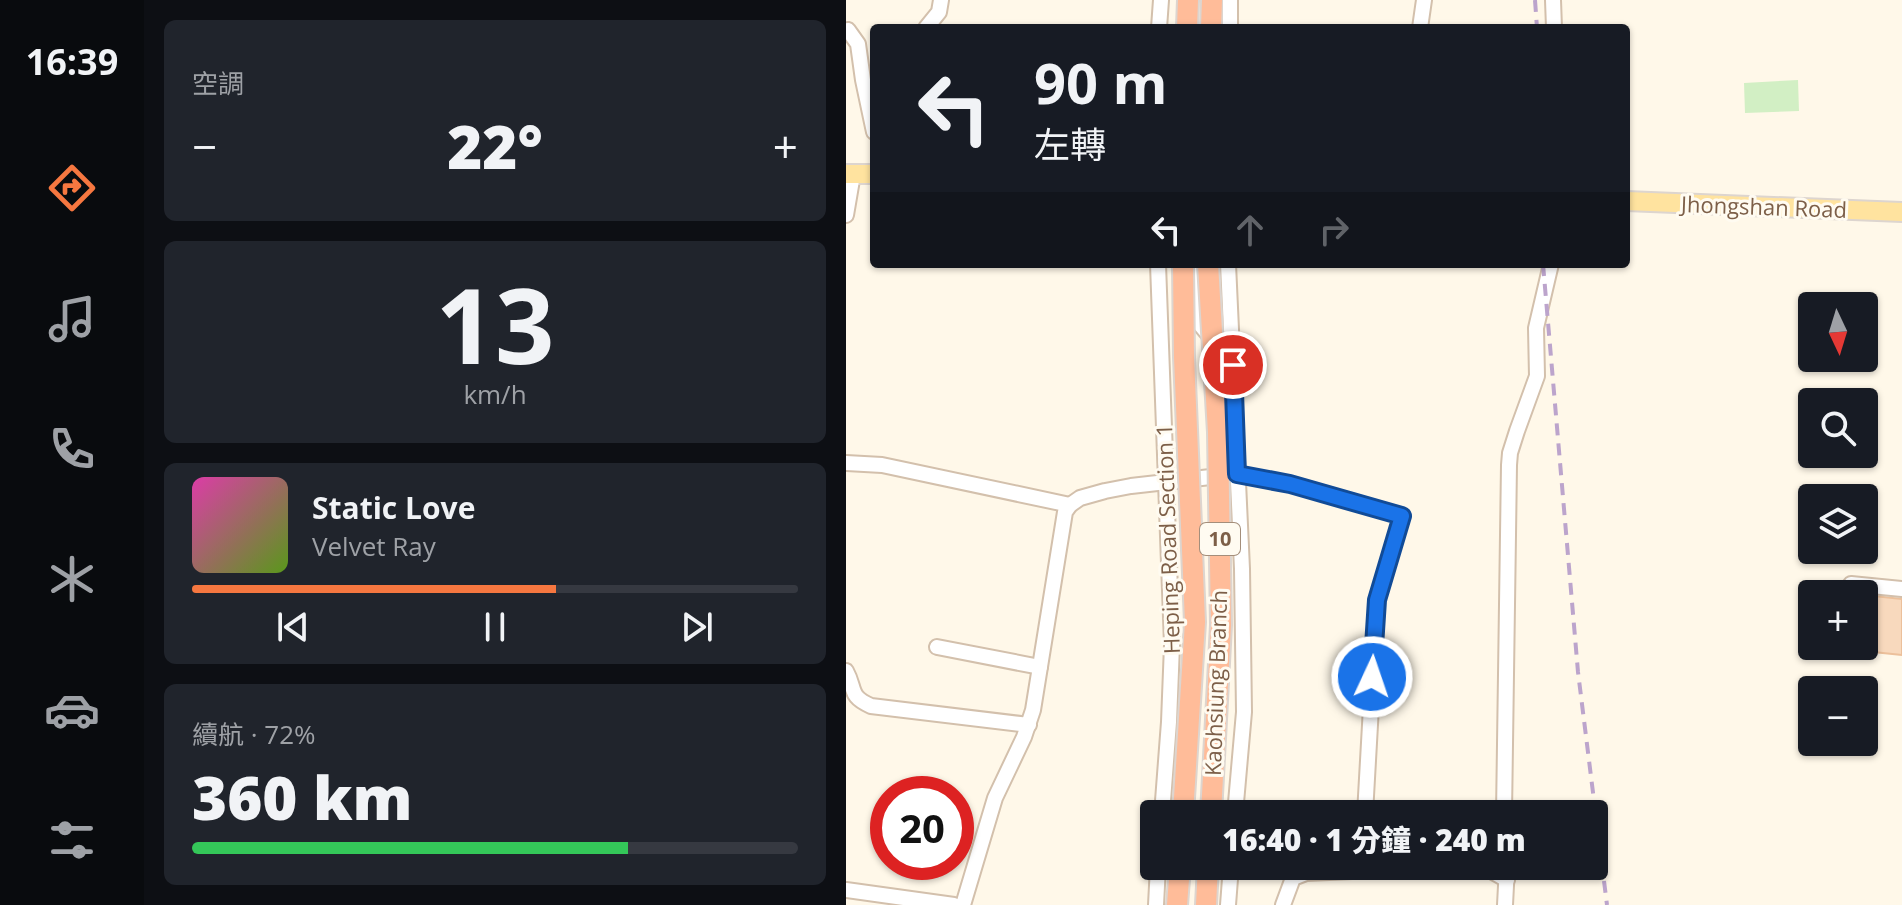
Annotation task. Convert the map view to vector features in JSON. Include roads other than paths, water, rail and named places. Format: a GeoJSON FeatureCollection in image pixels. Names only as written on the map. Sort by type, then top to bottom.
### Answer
{"type":"FeatureCollection","features":[{"type":"Feature","properties":{"kind":"highway"},"geometry":{"type":"LineString","coordinates":[[1187,24],[1188,0]]}},
{"type":"Feature","properties":{"kind":"highway"},"geometry":{"type":"LineString","coordinates":[[1211,24],[1212,0]]}},
{"type":"Feature","properties":{"kind":"highway","name":"Kaohsiung Branch"},"geometry":{"type":"LineString","coordinates":[[1183,268],[1195,622],[1184,800]]}},
{"type":"Feature","properties":{"kind":"highway","name":"Kaohsiung Branch"},"geometry":{"type":"LineString","coordinates":[[1208,268],[1218,432],[1221,625],[1212,800]]}},
{"type":"Feature","properties":{"kind":"highway"},"geometry":{"type":"LineString","coordinates":[[1177,905],[1179,880]]}},
{"type":"Feature","properties":{"kind":"highway"},"geometry":{"type":"LineString","coordinates":[[1206,905],[1207,880]]}},
{"type":"Feature","properties":{"kind":"main road"},"geometry":{"type":"LineString","coordinates":[[849,174],[870,174]]}},
{"type":"Feature","properties":{"kind":"main road","name":"Jhongshan Road"},"geometry":{"type":"LineString","coordinates":[[1630,201],[1902,212]]}},
{"type":"Feature","properties":{"kind":"street"},"geometry":{"type":"LineString","coordinates":[[929,24],[939,12],[941,0]]}},
{"type":"Feature","properties":{"kind":"street"},"geometry":{"type":"LineString","coordinates":[[1160,24],[1161,0]]}},
{"type":"Feature","properties":{"kind":"street"},"geometry":{"type":"LineString","coordinates":[[1230,0],[1230,24]]}},
{"type":"Feature","properties":{"kind":"street"},"geometry":{"type":"LineString","coordinates":[[1421,24],[1424,0]]}},
{"type":"Feature","properties":{"kind":"street"},"geometry":{"type":"LineString","coordinates":[[1553,0],[1554,24]]}},
{"type":"Feature","properties":{"kind":"street"},"geometry":{"type":"LineString","coordinates":[[848,30],[858,44],[870,113]]}},
{"type":"Feature","properties":{"kind":"street"},"geometry":{"type":"LineString","coordinates":[[846,215],[849,174]]}},
{"type":"Feature","properties":{"kind":"street","name":"Heping Road Section 1"},"geometry":{"type":"LineString","coordinates":[[1158,268],[1172,645],[1163,800]]}},
{"type":"Feature","properties":{"kind":"street"},"geometry":{"type":"LineString","coordinates":[[1196,268],[1198,322],[1233,365]]}},
{"type":"Feature","properties":{"kind":"street"},"geometry":{"type":"LineString","coordinates":[[1228,268],[1242,569],[1244,712],[1236,800]]}},
{"type":"Feature","properties":{"kind":"street"},"geometry":{"type":"LineString","coordinates":[[1504,800],[1510,453],[1537,376],[1536,328],[1550,268]]}},
{"type":"Feature","properties":{"kind":"street"},"geometry":{"type":"LineString","coordinates":[[846,463],[882,465],[1070,505]]}},
{"type":"Feature","properties":{"kind":"street"},"geometry":{"type":"LineString","coordinates":[[963,905],[995,798],[1033,710],[1065,512],[1080,498],[1105,491],[1237,474],[1290,484],[1402,516],[1377,600],[1366,800]]}},
{"type":"Feature","properties":{"kind":"street"},"geometry":{"type":"LineString","coordinates":[[1878,587],[1902,589]]}},
{"type":"Feature","properties":{"kind":"street"},"geometry":{"type":"LineString","coordinates":[[937,647],[1040,667]]}},
{"type":"Feature","properties":{"kind":"street"},"geometry":{"type":"LineString","coordinates":[[846,671],[854,695],[871,706],[1029,725]]}},
{"type":"Feature","properties":{"kind":"street"},"geometry":{"type":"LineString","coordinates":[[1156,905],[1157,880]]}},
{"type":"Feature","properties":{"kind":"street"},"geometry":{"type":"LineString","coordinates":[[1228,905],[1230,880]]}},
{"type":"Feature","properties":{"kind":"street"},"geometry":{"type":"LineString","coordinates":[[1283,905],[1292,880]]}},
{"type":"Feature","properties":{"kind":"street"},"geometry":{"type":"LineString","coordinates":[[1505,905],[1507,880]]}},
{"type":"Feature","properties":{"kind":"street"},"geometry":{"type":"LineString","coordinates":[[846,890],[954,905]]}},
{"type":"Feature","properties":{"kind":"railway"},"geometry":{"type":"LineString","coordinates":[[1535,0],[1537,24]]}},
{"type":"Feature","properties":{"kind":"railway"},"geometry":{"type":"LineString","coordinates":[[1543,268],[1578,672],[1607,905]]}}]}
